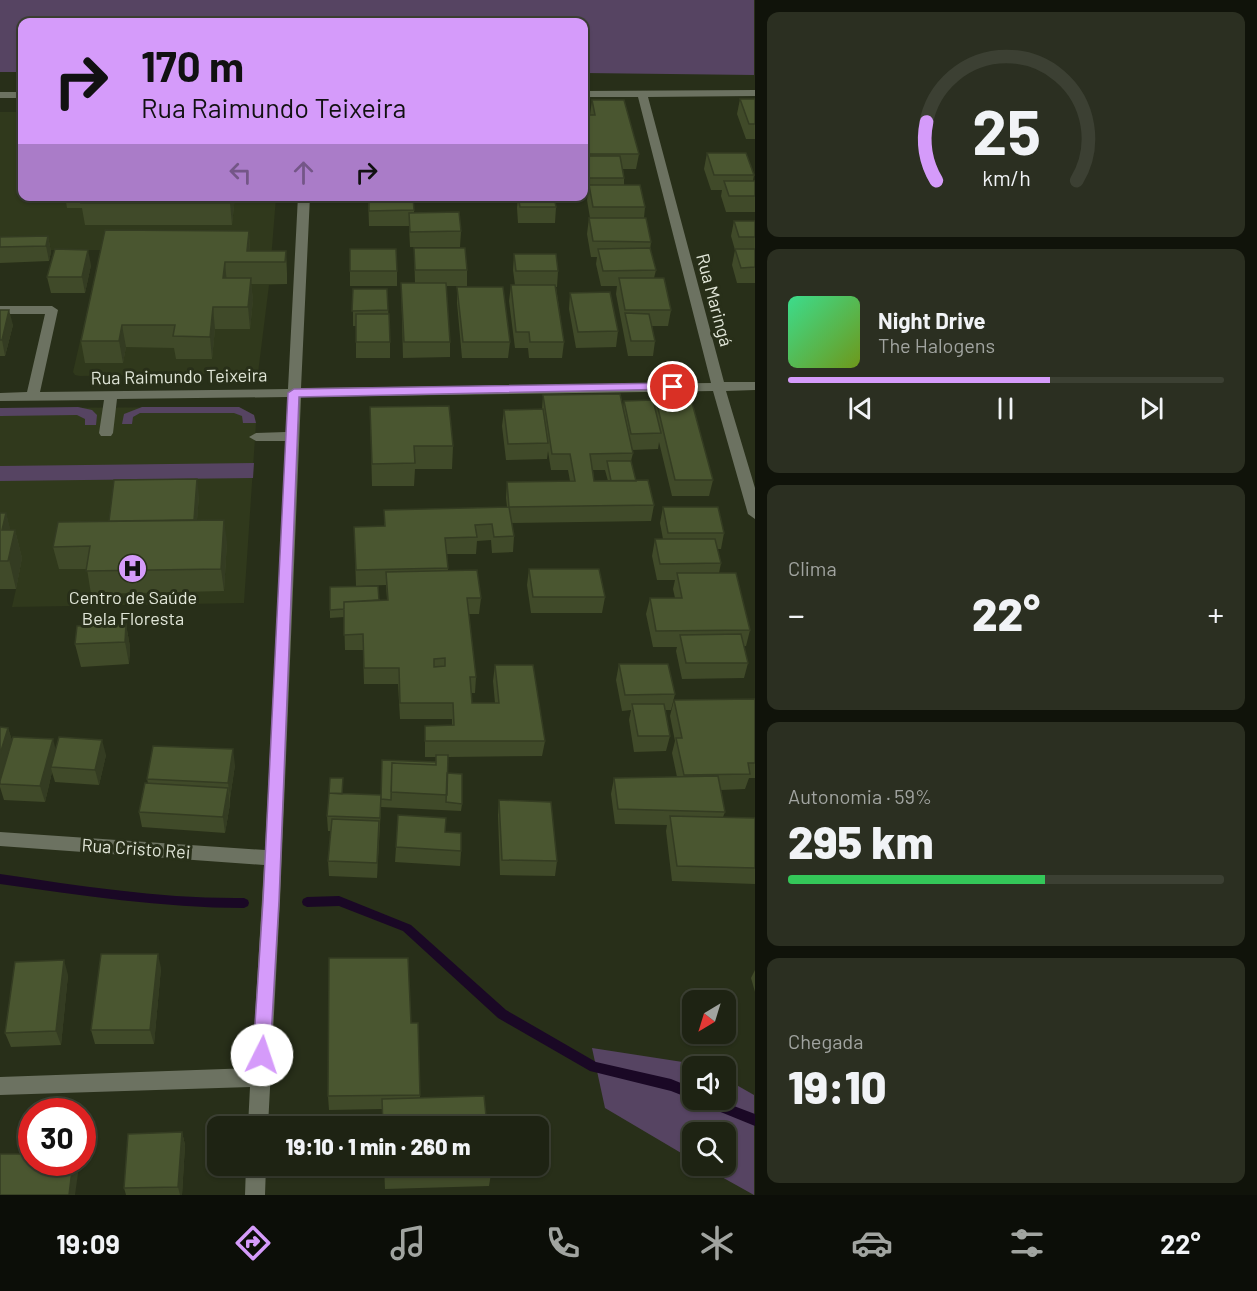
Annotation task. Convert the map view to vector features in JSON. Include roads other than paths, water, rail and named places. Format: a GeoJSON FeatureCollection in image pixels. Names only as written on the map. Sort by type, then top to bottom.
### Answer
{"type":"FeatureCollection","features":[{"type":"Feature","properties":{"kind":"street","name":"Rua Maringá"},"geometry":{"type":"LineString","coordinates":[[642,93],[718,386],[754,514]]}},
{"type":"Feature","properties":{"kind":"street"},"geometry":{"type":"LineString","coordinates":[[588,94],[754,93]]}},
{"type":"Feature","properties":{"kind":"street"},"geometry":{"type":"LineString","coordinates":[[0,95],[18,95]]}},
{"type":"Feature","properties":{"kind":"street"},"geometry":{"type":"LineString","coordinates":[[258,1116],[273,858],[304,201]]}},
{"type":"Feature","properties":{"kind":"street"},"geometry":{"type":"LineString","coordinates":[[0,310],[52,310],[32,397]]}},
{"type":"Feature","properties":{"kind":"street","name":"Rua Raimundo Teixeira"},"geometry":{"type":"LineString","coordinates":[[0,397],[754,386]]}},
{"type":"Feature","properties":{"kind":"street"},"geometry":{"type":"LineString","coordinates":[[106,433],[111,396]]}},
{"type":"Feature","properties":{"kind":"street"},"geometry":{"type":"LineString","coordinates":[[256,437],[292,436]]}},
{"type":"Feature","properties":{"kind":"street","name":"Rua Cristo Rei"},"geometry":{"type":"LineString","coordinates":[[0,839],[273,858]]}},
{"type":"Feature","properties":{"kind":"street"},"geometry":{"type":"LineString","coordinates":[[0,1086],[260,1077]]}},
{"type":"Feature","properties":{"kind":"street"},"geometry":{"type":"LineString","coordinates":[[255,1195],[256,1176]]}},
{"type":"Feature","properties":{"kind":"waterway"},"geometry":{"type":"LineString","coordinates":[[0,879],[152,900],[244,903]]}},
{"type":"Feature","properties":{"kind":"waterway"},"geometry":{"type":"LineString","coordinates":[[307,902],[339,901],[407,928],[502,1014],[594,1067],[682,1090]]}},
{"type":"Feature","properties":{"kind":"waterway"},"geometry":{"type":"LineString","coordinates":[[730,1110],[755,1120]]}},
{"type":"Feature","properties":{"kind":"place","name":"Centro de Saúde Bela Floresta"},"geometry":{"type":"Point","coordinates":[133,569]}}]}
